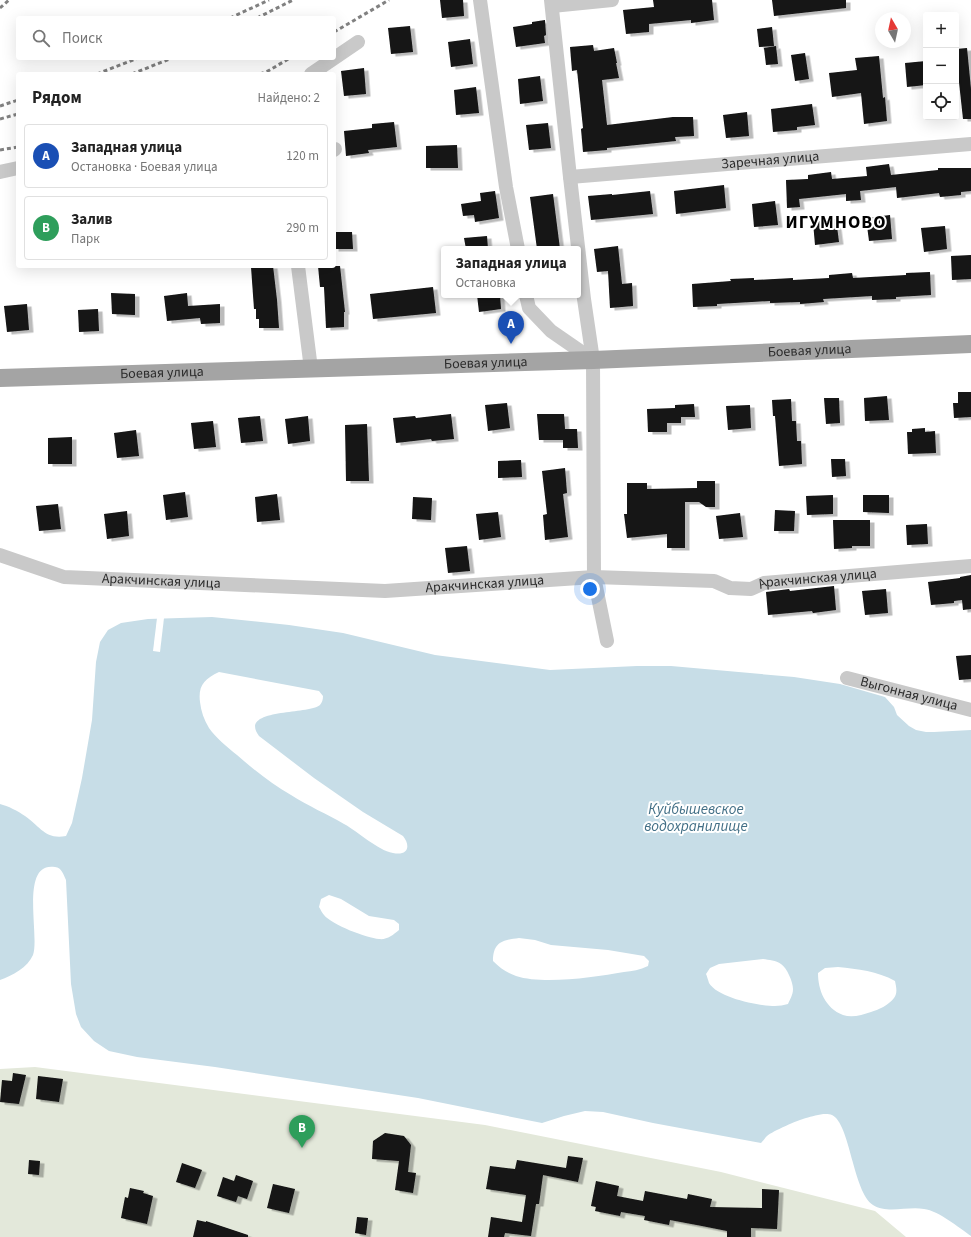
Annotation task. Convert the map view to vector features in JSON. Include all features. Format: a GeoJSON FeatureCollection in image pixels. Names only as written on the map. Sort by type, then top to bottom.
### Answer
{"type":"FeatureCollection","features":[{"type":"Feature","properties":{"kind":"main road","name":"Боевая улица"},"geometry":{"type":"LineString","coordinates":[[0,378],[593,360],[971,344]]}},
{"type":"Feature","properties":{"kind":"street"},"geometry":{"type":"LineString","coordinates":[[480,0],[506,187],[517,246]]}},
{"type":"Feature","properties":{"kind":"street"},"geometry":{"type":"LineString","coordinates":[[578,246],[552,3],[612,0]]}},
{"type":"Feature","properties":{"kind":"street"},"geometry":{"type":"LineString","coordinates":[[336,57],[358,42]]}},
{"type":"Feature","properties":{"kind":"street"},"geometry":{"type":"LineString","coordinates":[[314,72],[332,60]]}},
{"type":"Feature","properties":{"kind":"street","name":"Заречная улица"},"geometry":{"type":"LineString","coordinates":[[570,177],[971,144]]}},
{"type":"Feature","properties":{"kind":"street"},"geometry":{"type":"LineString","coordinates":[[0,172],[16,168]]}},
{"type":"Feature","properties":{"kind":"street"},"geometry":{"type":"LineString","coordinates":[[298,268],[311,369]]}},
{"type":"Feature","properties":{"kind":"street"},"geometry":{"type":"LineString","coordinates":[[581,273],[593,360],[594,577],[607,641]]}},
{"type":"Feature","properties":{"kind":"street"},"geometry":{"type":"LineString","coordinates":[[527,298],[529,308],[551,331],[593,360]]}},
{"type":"Feature","properties":{"kind":"street","name":"Аракчинская улица"},"geometry":{"type":"LineString","coordinates":[[0,555],[64,577],[385,591],[594,577],[714,581],[730,588],[751,589],[764,583],[971,566]]}},
{"type":"Feature","properties":{"kind":"street","name":"Выгонная улица"},"geometry":{"type":"LineString","coordinates":[[847,678],[971,710]]}},
{"type":"Feature","properties":{"kind":"shaded area"},"geometry":{"type":"Polygon","coordinates":[[[35,1067],[485,1125],[721,1172],[875,1211],[906,1237],[0,1237],[0,1069],[35,1067]]]}},
{"type":"Feature","properties":{"kind":"water","name":"Куйбышевское водохранилище"},"geometry":{"type":"Polygon","coordinates":[[[212,617],[289,625],[343,633],[435,655],[550,670],[671,666],[794,677],[840,684],[885,697],[894,707],[897,715],[916,730],[934,732],[971,730],[971,1236],[930,1210],[918,1208],[885,1209],[873,1205],[866,1198],[861,1187],[843,1131],[838,1121],[829,1114],[815,1115],[792,1123],[770,1134],[761,1143],[603,1112],[585,1111],[542,1123],[418,1098],[215,1067],[137,1057],[109,1051],[94,1041],[81,1027],[76,1014],[71,984],[66,880],[62,872],[55,867],[44,868],[37,876],[34,887],[33,955],[31,959],[19,970],[0,980],[0,804],[10,807],[22,814],[48,834],[59,837],[66,836],[72,823],[82,778],[92,720],[96,662],[100,642],[108,630],[121,623],[148,619],[212,617]],[[219,672],[209,677],[201,687],[201,709],[207,725],[222,742],[263,776],[297,799],[350,827],[374,845],[393,853],[398,854],[405,852],[407,849],[407,843],[403,836],[363,812],[314,778],[259,736],[255,727],[258,721],[277,714],[313,708],[320,705],[323,696],[319,691],[219,672]],[[329,895],[321,899],[319,907],[324,915],[334,923],[350,930],[366,936],[385,939],[399,930],[399,924],[394,920],[369,916],[341,899],[329,895]],[[519,938],[504,941],[497,946],[493,955],[493,961],[510,973],[527,979],[570,979],[633,971],[648,966],[649,961],[644,956],[608,950],[551,945],[535,940],[519,938]],[[763,959],[719,964],[710,968],[706,974],[709,983],[721,993],[739,1000],[759,1005],[778,1006],[788,1004],[792,995],[793,986],[789,975],[783,966],[775,961],[763,959]],[[838,967],[825,968],[818,973],[819,986],[824,998],[832,1008],[843,1015],[857,1016],[877,1010],[889,1003],[896,994],[895,981],[874,973],[838,967]]]}},
{"type":"Feature","properties":{"kind":"pier"},"geometry":{"type":"Polygon","coordinates":[[[157,618],[164,618],[160,652],[153,651],[157,618]]]}},
{"type":"Feature","properties":{"kind":"building"},"geometry":{"type":"Polygon","coordinates":[[[440,0],[463,0],[464,16],[442,18],[440,0]]]}},
{"type":"Feature","properties":{"kind":"building"},"geometry":{"type":"Polygon","coordinates":[[[653,0],[712,0],[714,20],[691,23],[691,20],[649,24],[649,32],[626,34],[623,10],[654,7],[653,0]]]}},
{"type":"Feature","properties":{"kind":"building"},"geometry":{"type":"Polygon","coordinates":[[[772,0],[846,0],[846,8],[774,16],[772,0]]]}},
{"type":"Feature","properties":{"kind":"building"},"geometry":{"type":"Polygon","coordinates":[[[545,20],[545,43],[516,47],[513,27],[545,20]]]}},
{"type":"Feature","properties":{"kind":"building"},"geometry":{"type":"Polygon","coordinates":[[[410,26],[413,52],[391,54],[388,28],[410,26]]]}},
{"type":"Feature","properties":{"kind":"building"},"geometry":{"type":"Polygon","coordinates":[[[772,27],[774,46],[759,47],[757,29],[772,27]]]}},
{"type":"Feature","properties":{"kind":"building"},"geometry":{"type":"Polygon","coordinates":[[[470,39],[473,64],[451,67],[448,42],[470,39]]]}},
{"type":"Feature","properties":{"kind":"building"},"geometry":{"type":"Polygon","coordinates":[[[593,45],[594,51],[614,48],[617,63],[619,78],[602,80],[607,125],[673,117],[693,117],[694,136],[675,137],[676,141],[583,152],[581,129],[583,128],[577,70],[572,71],[570,47],[593,45]]]}},
{"type":"Feature","properties":{"kind":"building"},"geometry":{"type":"Polygon","coordinates":[[[776,46],[778,64],[766,65],[764,48],[776,46]]]}},
{"type":"Feature","properties":{"kind":"building"},"geometry":{"type":"Polygon","coordinates":[[[967,48],[971,89],[971,119],[963,119],[959,82],[959,49],[967,48]]]}},
{"type":"Feature","properties":{"kind":"building"},"geometry":{"type":"Polygon","coordinates":[[[805,53],[809,79],[795,81],[791,55],[805,53]]]}},
{"type":"Feature","properties":{"kind":"building"},"geometry":{"type":"Polygon","coordinates":[[[879,56],[887,121],[864,124],[861,93],[832,97],[829,73],[857,70],[855,58],[879,56]]]}},
{"type":"Feature","properties":{"kind":"building"},"geometry":{"type":"Polygon","coordinates":[[[923,61],[923,85],[907,87],[905,63],[923,61]]]}},
{"type":"Feature","properties":{"kind":"building"},"geometry":{"type":"Polygon","coordinates":[[[364,68],[366,94],[344,96],[341,71],[364,68]]]}},
{"type":"Feature","properties":{"kind":"building"},"geometry":{"type":"Polygon","coordinates":[[[540,76],[543,101],[520,104],[518,79],[540,76]]]}},
{"type":"Feature","properties":{"kind":"building"},"geometry":{"type":"Polygon","coordinates":[[[476,87],[479,113],[456,115],[454,90],[476,87]]]}},
{"type":"Feature","properties":{"kind":"building"},"geometry":{"type":"Polygon","coordinates":[[[812,104],[815,125],[797,127],[797,130],[773,132],[771,109],[812,104]]]}},
{"type":"Feature","properties":{"kind":"building"},"geometry":{"type":"Polygon","coordinates":[[[747,112],[749,136],[726,138],[723,115],[747,112]]]}},
{"type":"Feature","properties":{"kind":"building"},"geometry":{"type":"Polygon","coordinates":[[[394,122],[397,147],[368,150],[369,153],[346,156],[344,131],[372,128],[372,124],[394,122]]]}},
{"type":"Feature","properties":{"kind":"building"},"geometry":{"type":"Polygon","coordinates":[[[548,123],[551,148],[529,150],[526,125],[548,123]]]}},
{"type":"Feature","properties":{"kind":"building"},"geometry":{"type":"Polygon","coordinates":[[[457,145],[458,168],[426,168],[426,146],[457,145]]]}},
{"type":"Feature","properties":{"kind":"building"},"geometry":{"type":"Polygon","coordinates":[[[889,164],[891,175],[938,170],[938,168],[971,168],[971,191],[961,192],[961,195],[940,197],[939,193],[897,198],[896,187],[860,191],[861,200],[846,201],[846,194],[799,199],[800,207],[787,208],[786,180],[808,179],[808,175],[831,172],[832,179],[867,176],[866,167],[889,164]]]}},
{"type":"Feature","properties":{"kind":"building"},"geometry":{"type":"Polygon","coordinates":[[[724,185],[726,208],[676,214],[674,191],[724,185]]]}},
{"type":"Feature","properties":{"kind":"building"},"geometry":{"type":"Polygon","coordinates":[[[495,191],[499,218],[475,222],[474,215],[463,216],[461,204],[481,201],[480,193],[495,191]]]}},
{"type":"Feature","properties":{"kind":"building"},"geometry":{"type":"Polygon","coordinates":[[[650,191],[653,214],[591,220],[588,196],[650,191]]]}},
{"type":"Feature","properties":{"kind":"building"},"geometry":{"type":"Polygon","coordinates":[[[553,194],[560,246],[537,246],[530,197],[553,194]]]}},
{"type":"Feature","properties":{"kind":"building"},"geometry":{"type":"Polygon","coordinates":[[[775,201],[778,225],[754,227],[752,204],[775,201]]]}},
{"type":"Feature","properties":{"kind":"building"},"geometry":{"type":"Polygon","coordinates":[[[890,215],[892,239],[869,241],[866,218],[890,215]]]}},
{"type":"Feature","properties":{"kind":"building"},"geometry":{"type":"Polygon","coordinates":[[[836,219],[839,242],[815,245],[813,222],[836,219]]]}},
{"type":"Feature","properties":{"kind":"building"},"geometry":{"type":"Polygon","coordinates":[[[945,226],[947,249],[924,252],[921,228],[945,226]]]}},
{"type":"Feature","properties":{"kind":"building"},"geometry":{"type":"Polygon","coordinates":[[[336,232],[352,232],[353,249],[336,249],[336,232]]]}},
{"type":"Feature","properties":{"kind":"building"},"geometry":{"type":"Polygon","coordinates":[[[487,236],[488,246],[465,246],[464,238],[487,236]]]}},
{"type":"Feature","properties":{"kind":"building"},"geometry":{"type":"Polygon","coordinates":[[[618,246],[622,284],[632,283],[633,306],[610,308],[608,271],[597,272],[594,249],[618,246]]]}},
{"type":"Feature","properties":{"kind":"building"},"geometry":{"type":"Polygon","coordinates":[[[971,255],[971,279],[952,280],[951,256],[971,255]]]}},
{"type":"Feature","properties":{"kind":"building"},"geometry":{"type":"Polygon","coordinates":[[[336,266],[340,266],[345,312],[344,327],[326,328],[324,287],[320,287],[318,268],[336,268],[336,266]]]}},
{"type":"Feature","properties":{"kind":"building"},"geometry":{"type":"Polygon","coordinates":[[[251,268],[273,268],[279,328],[259,328],[259,319],[256,319],[256,309],[254,309],[251,268]]]}},
{"type":"Feature","properties":{"kind":"building"},"geometry":{"type":"Polygon","coordinates":[[[930,272],[931,295],[872,300],[872,296],[823,299],[824,302],[800,304],[800,302],[770,303],[770,301],[693,307],[692,284],[731,281],[730,279],[754,278],[754,280],[793,278],[793,280],[829,278],[829,275],[852,273],[853,278],[930,272]]]}},
{"type":"Feature","properties":{"kind":"building"},"geometry":{"type":"Polygon","coordinates":[[[433,287],[436,313],[373,319],[370,294],[433,287]]]}},
{"type":"Feature","properties":{"kind":"building"},"geometry":{"type":"Polygon","coordinates":[[[111,293],[135,294],[135,315],[112,314],[111,293]]]}},
{"type":"Feature","properties":{"kind":"building"},"geometry":{"type":"Polygon","coordinates":[[[187,293],[188,306],[220,304],[220,323],[201,324],[200,318],[167,321],[164,296],[187,293]]]}},
{"type":"Feature","properties":{"kind":"building"},"geometry":{"type":"Polygon","coordinates":[[[477,298],[500,298],[501,309],[479,312],[477,298]]]}},
{"type":"Feature","properties":{"kind":"building"},"geometry":{"type":"Polygon","coordinates":[[[27,304],[29,330],[7,332],[4,306],[27,304]]]}},
{"type":"Feature","properties":{"kind":"building"},"geometry":{"type":"Polygon","coordinates":[[[98,309],[99,331],[79,332],[78,310],[98,309]]]}},
{"type":"Feature","properties":{"kind":"building"},"geometry":{"type":"Polygon","coordinates":[[[958,392],[971,392],[971,417],[954,418],[953,403],[958,403],[958,392]]]}},
{"type":"Feature","properties":{"kind":"building"},"geometry":{"type":"Polygon","coordinates":[[[887,396],[889,420],[865,421],[864,398],[887,396]]]}},
{"type":"Feature","properties":{"kind":"building"},"geometry":{"type":"Polygon","coordinates":[[[824,398],[839,398],[840,423],[826,424],[824,398]]]}},
{"type":"Feature","properties":{"kind":"building"},"geometry":{"type":"Polygon","coordinates":[[[791,399],[792,421],[796,421],[797,441],[801,441],[802,464],[779,466],[775,416],[773,416],[772,400],[791,399]]]}},
{"type":"Feature","properties":{"kind":"building"},"geometry":{"type":"Polygon","coordinates":[[[507,403],[510,428],[488,431],[485,405],[507,403]]]}},
{"type":"Feature","properties":{"kind":"building"},"geometry":{"type":"Polygon","coordinates":[[[694,404],[695,417],[681,417],[681,423],[667,423],[667,432],[648,432],[647,409],[675,408],[675,405],[694,404]]]}},
{"type":"Feature","properties":{"kind":"building"},"geometry":{"type":"Polygon","coordinates":[[[750,405],[751,428],[728,430],[726,406],[750,405]]]}},
{"type":"Feature","properties":{"kind":"building"},"geometry":{"type":"Polygon","coordinates":[[[451,414],[454,439],[432,441],[431,439],[396,443],[393,418],[415,416],[416,418],[451,414]]]}},
{"type":"Feature","properties":{"kind":"building"},"geometry":{"type":"Polygon","coordinates":[[[537,414],[564,414],[565,429],[577,429],[578,448],[563,448],[563,440],[539,440],[537,414]]]}},
{"type":"Feature","properties":{"kind":"building"},"geometry":{"type":"Polygon","coordinates":[[[260,416],[263,441],[241,443],[238,418],[260,416]]]}},
{"type":"Feature","properties":{"kind":"building"},"geometry":{"type":"Polygon","coordinates":[[[308,416],[310,441],[288,444],[285,419],[308,416]]]}},
{"type":"Feature","properties":{"kind":"building"},"geometry":{"type":"Polygon","coordinates":[[[213,421],[216,447],[194,449],[191,423],[213,421]]]}},
{"type":"Feature","properties":{"kind":"building"},"geometry":{"type":"Polygon","coordinates":[[[367,424],[369,481],[346,481],[345,425],[367,424]]]}},
{"type":"Feature","properties":{"kind":"building"},"geometry":{"type":"Polygon","coordinates":[[[925,428],[925,432],[935,431],[936,453],[908,454],[907,432],[912,432],[912,429],[925,428]]]}},
{"type":"Feature","properties":{"kind":"building"},"geometry":{"type":"Polygon","coordinates":[[[136,430],[139,456],[117,458],[114,433],[136,430]]]}},
{"type":"Feature","properties":{"kind":"building"},"geometry":{"type":"Polygon","coordinates":[[[72,437],[72,464],[48,464],[48,438],[72,437]]]}},
{"type":"Feature","properties":{"kind":"building"},"geometry":{"type":"Polygon","coordinates":[[[831,459],[845,459],[846,476],[832,477],[831,459]]]}},
{"type":"Feature","properties":{"kind":"building"},"geometry":{"type":"Polygon","coordinates":[[[521,460],[522,477],[498,478],[498,461],[521,460]]]}},
{"type":"Feature","properties":{"kind":"building"},"geometry":{"type":"Polygon","coordinates":[[[565,468],[567,493],[563,494],[568,537],[545,540],[543,515],[547,514],[542,471],[565,468]]]}},
{"type":"Feature","properties":{"kind":"building"},"geometry":{"type":"Polygon","coordinates":[[[697,481],[715,481],[715,507],[706,507],[699,502],[685,502],[685,548],[667,548],[667,534],[627,538],[624,514],[627,514],[627,483],[647,483],[647,489],[697,488],[697,481]]]}},
{"type":"Feature","properties":{"kind":"building"},"geometry":{"type":"Polygon","coordinates":[[[185,492],[188,517],[166,520],[163,495],[185,492]]]}},
{"type":"Feature","properties":{"kind":"building"},"geometry":{"type":"Polygon","coordinates":[[[277,494],[280,520],[257,522],[255,497],[277,494]]]}},
{"type":"Feature","properties":{"kind":"building"},"geometry":{"type":"Polygon","coordinates":[[[833,495],[833,514],[807,515],[806,496],[833,495]]]}},
{"type":"Feature","properties":{"kind":"building"},"geometry":{"type":"Polygon","coordinates":[[[863,495],[889,495],[889,513],[863,512],[863,495]]]}},
{"type":"Feature","properties":{"kind":"building"},"geometry":{"type":"Polygon","coordinates":[[[413,497],[432,498],[431,520],[412,519],[413,497]]]}},
{"type":"Feature","properties":{"kind":"building"},"geometry":{"type":"Polygon","coordinates":[[[58,504],[61,529],[39,531],[36,506],[58,504]]]}},
{"type":"Feature","properties":{"kind":"building"},"geometry":{"type":"Polygon","coordinates":[[[775,510],[795,511],[794,531],[774,531],[775,510]]]}},
{"type":"Feature","properties":{"kind":"building"},"geometry":{"type":"Polygon","coordinates":[[[127,511],[129,536],[107,539],[104,514],[127,511]]]}},
{"type":"Feature","properties":{"kind":"building"},"geometry":{"type":"Polygon","coordinates":[[[498,512],[501,537],[479,540],[476,514],[498,512]]]}},
{"type":"Feature","properties":{"kind":"building"},"geometry":{"type":"Polygon","coordinates":[[[740,513],[743,537],[719,539],[716,516],[740,513]]]}},
{"type":"Feature","properties":{"kind":"building"},"geometry":{"type":"Polygon","coordinates":[[[833,520],[870,520],[870,546],[852,546],[852,548],[834,549],[833,520]]]}},
{"type":"Feature","properties":{"kind":"building"},"geometry":{"type":"Polygon","coordinates":[[[927,524],[928,544],[907,545],[906,525],[927,524]]]}},
{"type":"Feature","properties":{"kind":"building"},"geometry":{"type":"Polygon","coordinates":[[[467,546],[470,571],[448,573],[445,548],[467,546]]]}},
{"type":"Feature","properties":{"kind":"building"},"geometry":{"type":"Polygon","coordinates":[[[971,575],[971,609],[963,610],[962,600],[954,601],[954,603],[931,605],[928,582],[971,575]]]}},
{"type":"Feature","properties":{"kind":"building"},"geometry":{"type":"Polygon","coordinates":[[[834,586],[836,610],[813,613],[812,611],[768,615],[766,592],[834,586]]]}},
{"type":"Feature","properties":{"kind":"building"},"geometry":{"type":"Polygon","coordinates":[[[886,589],[888,613],[865,615],[862,591],[886,589]]]}},
{"type":"Feature","properties":{"kind":"building"},"geometry":{"type":"Polygon","coordinates":[[[971,655],[971,679],[959,680],[956,656],[971,655]]]}},
{"type":"Feature","properties":{"kind":"building"},"geometry":{"type":"Polygon","coordinates":[[[13,1073],[26,1075],[19,1104],[0,1102],[2,1080],[12,1081],[13,1073]]]}},
{"type":"Feature","properties":{"kind":"building"},"geometry":{"type":"Polygon","coordinates":[[[38,1076],[63,1079],[59,1102],[36,1099],[38,1076]]]}},
{"type":"Feature","properties":{"kind":"building"},"geometry":{"type":"Polygon","coordinates":[[[385,1133],[404,1136],[411,1145],[408,1172],[416,1173],[413,1193],[395,1190],[399,1161],[372,1159],[373,1141],[385,1133]]]}},
{"type":"Feature","properties":{"kind":"building"},"geometry":{"type":"Polygon","coordinates":[[[568,1156],[583,1158],[578,1182],[543,1175],[539,1204],[536,1204],[531,1236],[505,1233],[504,1237],[488,1237],[491,1217],[522,1222],[526,1195],[486,1189],[490,1166],[515,1169],[517,1160],[566,1168],[568,1156]]]}},
{"type":"Feature","properties":{"kind":"building"},"geometry":{"type":"Polygon","coordinates":[[[29,1160],[40,1161],[39,1175],[28,1174],[29,1160]]]}},
{"type":"Feature","properties":{"kind":"building"},"geometry":{"type":"Polygon","coordinates":[[[182,1163],[202,1170],[195,1188],[176,1182],[182,1163]]]}},
{"type":"Feature","properties":{"kind":"building"},"geometry":{"type":"Polygon","coordinates":[[[236,1175],[253,1181],[247,1199],[238,1196],[236,1202],[217,1196],[223,1177],[234,1181],[236,1175]]]}},
{"type":"Feature","properties":{"kind":"building"},"geometry":{"type":"Polygon","coordinates":[[[596,1181],[619,1186],[617,1196],[643,1201],[645,1191],[687,1199],[688,1194],[712,1199],[710,1207],[762,1208],[762,1189],[779,1190],[777,1229],[751,1228],[751,1237],[727,1237],[727,1231],[702,1226],[670,1220],[669,1225],[644,1220],[645,1216],[621,1212],[620,1216],[595,1211],[596,1207],[591,1206],[596,1181]]]}},
{"type":"Feature","properties":{"kind":"building"},"geometry":{"type":"Polygon","coordinates":[[[273,1184],[295,1189],[289,1213],[267,1208],[273,1184]]]}},
{"type":"Feature","properties":{"kind":"building"},"geometry":{"type":"Polygon","coordinates":[[[130,1188],[144,1191],[143,1193],[153,1196],[147,1224],[121,1218],[125,1197],[128,1198],[130,1188]]]}},
{"type":"Feature","properties":{"kind":"building"},"geometry":{"type":"Polygon","coordinates":[[[357,1217],[368,1218],[366,1235],[355,1233],[357,1217]]]}},
{"type":"Feature","properties":{"kind":"building"},"geometry":{"type":"Polygon","coordinates":[[[197,1220],[206,1221],[248,1235],[248,1237],[193,1237],[197,1220]]]}},
{"type":"Feature","properties":{"kind":"railway"},"geometry":{"type":"LineString","coordinates":[[0,8],[9,0]]}},
{"type":"Feature","properties":{"kind":"railway"},"geometry":{"type":"LineString","coordinates":[[234,16],[269,0]]}},
{"type":"Feature","properties":{"kind":"railway"},"geometry":{"type":"LineString","coordinates":[[261,16],[293,0]]}},
{"type":"Feature","properties":{"kind":"railway"},"geometry":{"type":"LineString","coordinates":[[336,31],[389,0]]}},
{"type":"Feature","properties":{"kind":"railway"},"geometry":{"type":"LineString","coordinates":[[102,72],[133,60]]}},
{"type":"Feature","properties":{"kind":"railway"},"geometry":{"type":"LineString","coordinates":[[137,72],[167,60]]}},
{"type":"Feature","properties":{"kind":"railway"},"geometry":{"type":"LineString","coordinates":[[265,72],[287,60]]}},
{"type":"Feature","properties":{"kind":"railway"},"geometry":{"type":"LineString","coordinates":[[0,106],[16,101]]}},
{"type":"Feature","properties":{"kind":"railway"},"geometry":{"type":"LineString","coordinates":[[0,119],[16,115]]}},
{"type":"Feature","properties":{"kind":"railway"},"geometry":{"type":"LineString","coordinates":[[0,150],[16,147]]}},
{"type":"Feature","properties":{"kind":"place","name":"Западная улица"},"geometry":{"type":"Point","coordinates":[511,344]}},
{"type":"Feature","properties":{"kind":"place","name":"Залив"},"geometry":{"type":"Point","coordinates":[302,1148]}},
{"type":"Feature","properties":{"kind":"district","name":"ИГУМНОВО"},"geometry":{"type":"Point","coordinates":[836,222]}}]}
